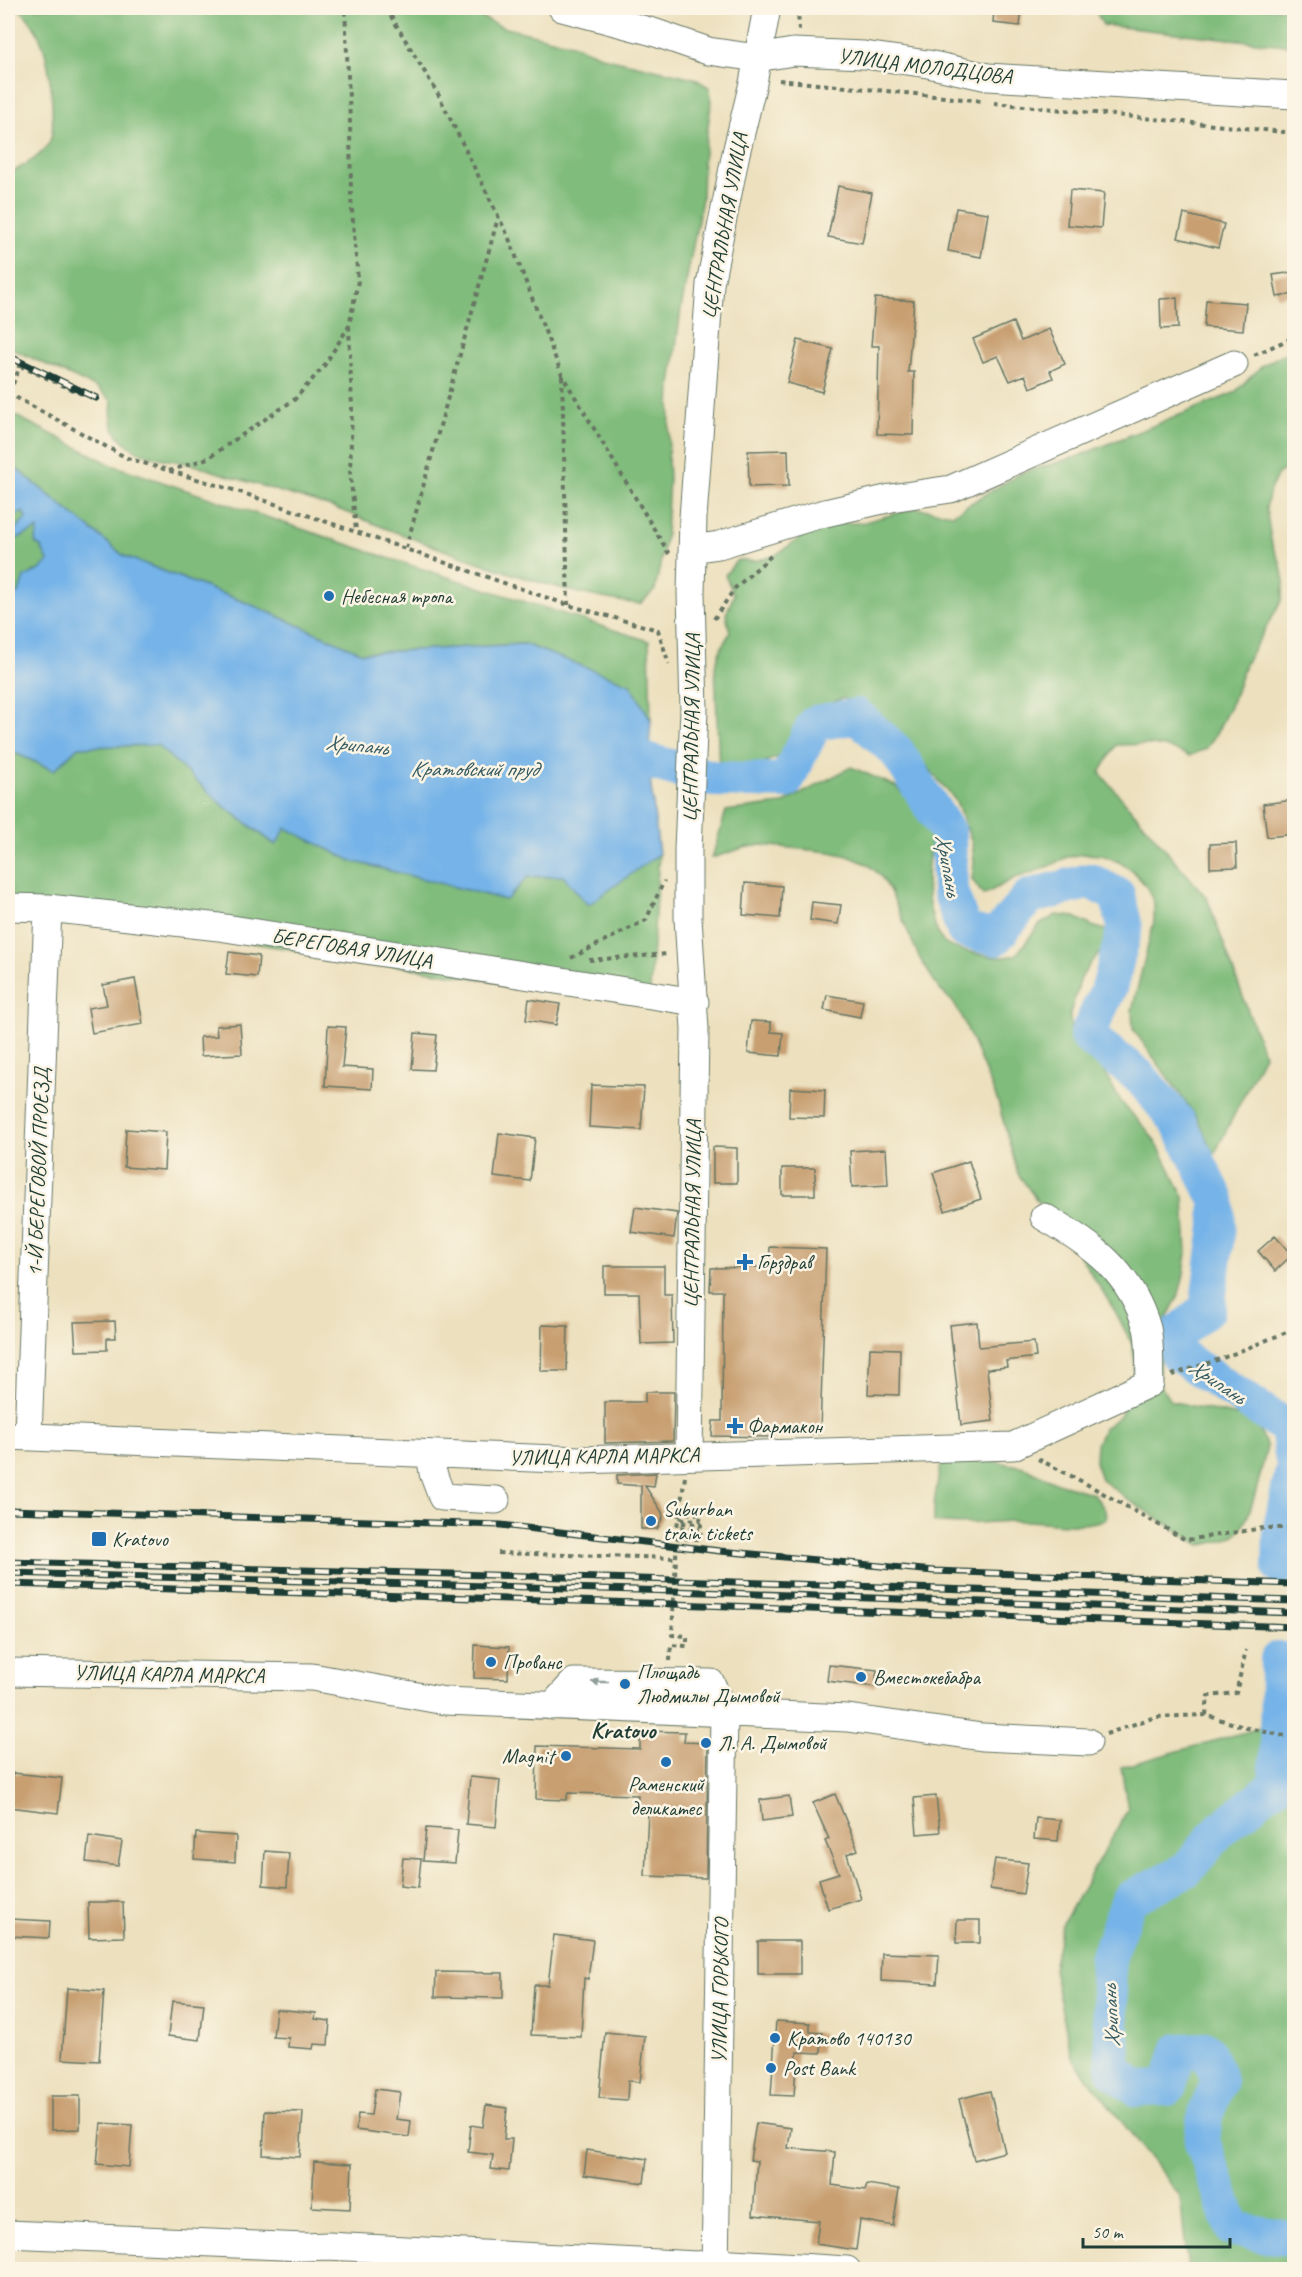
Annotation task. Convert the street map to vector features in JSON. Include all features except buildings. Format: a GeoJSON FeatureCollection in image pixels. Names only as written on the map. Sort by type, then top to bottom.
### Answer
{"type":"FeatureCollection","features":[{"type":"Feature","properties":{"kind":"street","name":"УЛИЦА МОЛОДЦОВА"},"geometry":{"type":"LineString","coordinates":[[562,8],[653,32],[708,51],[757,58],[793,52],[864,56],[928,64],[988,77],[1294,95]]}},
{"type":"Feature","properties":{"kind":"street","name":"ЦЕНТРАЛЬНАЯ УЛИЦА"},"geometry":{"type":"LineString","coordinates":[[689,1455],[695,1002],[688,918],[688,849],[694,711],[681,552],[710,284],[767,8]]}},
{"type":"Feature","properties":{"kind":"street"},"geometry":{"type":"LineString","coordinates":[[681,552],[719,545],[821,514],[891,498],[951,489],[1234,364]]}},
{"type":"Feature","properties":{"kind":"street","name":"БЕРЕГОВАЯ УЛИЦА"},"geometry":{"type":"LineString","coordinates":[[8,906],[48,908],[219,927],[695,1002]]}},
{"type":"Feature","properties":{"kind":"street","name":"1-Й БЕРЕГОВОЙ ПРОЕЗД"},"geometry":{"type":"LineString","coordinates":[[18,1436],[48,908]]}},
{"type":"Feature","properties":{"kind":"street"},"geometry":{"type":"LineString","coordinates":[[1044,1217],[1076,1235],[1102,1256],[1128,1283],[1147,1329],[1160,1379]]}},
{"type":"Feature","properties":{"kind":"street","name":"УЛИЦА КАРЛА МАРКСА"},"geometry":{"type":"LineString","coordinates":[[18,1436],[580,1460],[1013,1446],[1160,1379]]}},
{"type":"Feature","properties":{"kind":"street"},"geometry":{"type":"LineString","coordinates":[[430,1454],[433,1473],[442,1497],[496,1500]]}},
{"type":"Feature","properties":{"kind":"street","name":"УЛИЦА КАРЛА МАРКСА"},"geometry":{"type":"LineString","coordinates":[[8,1672],[312,1677],[445,1701],[848,1718],[982,1737],[1088,1742]]}},
{"type":"Feature","properties":{"kind":"street"},"geometry":{"type":"LineString","coordinates":[[552,1706],[574,1682],[711,1683],[724,1712]]}},
{"type":"Feature","properties":{"kind":"street","name":"УЛИЦА ГОРЬКОГО"},"geometry":{"type":"LineString","coordinates":[[716,2266],[724,1712]]}},
{"type":"Feature","properties":{"kind":"street"},"geometry":{"type":"LineString","coordinates":[[8,2234],[304,2258]]}},
{"type":"Feature","properties":{"kind":"street"},"geometry":{"type":"LineString","coordinates":[[289,2270],[304,2258],[327,2246],[716,2266],[847,2270]]}},
{"type":"Feature","properties":{"kind":"path"},"geometry":{"type":"LineString","coordinates":[[345,8],[350,109],[351,198],[358,281],[349,326],[352,409],[350,471],[356,531]]}},
{"type":"Feature","properties":{"kind":"path"},"geometry":{"type":"LineString","coordinates":[[386,8],[438,94],[498,218],[562,375],[681,552]]}},
{"type":"Feature","properties":{"kind":"path"},"geometry":{"type":"LineString","coordinates":[[779,80],[1294,134]]}},
{"type":"Feature","properties":{"kind":"path"},"geometry":{"type":"LineString","coordinates":[[406,548],[498,218]]}},
{"type":"Feature","properties":{"kind":"path"},"geometry":{"type":"LineString","coordinates":[[169,471],[208,458],[295,399],[324,366],[349,326]]}},
{"type":"Feature","properties":{"kind":"path"},"geometry":{"type":"LineString","coordinates":[[1234,364],[1294,337]]}},
{"type":"Feature","properties":{"kind":"path"},"geometry":{"type":"LineString","coordinates":[[8,365],[20,366],[84,396]]}},
{"type":"Feature","properties":{"kind":"path"},"geometry":{"type":"LineString","coordinates":[[13,384],[20,366]]}},
{"type":"Feature","properties":{"kind":"path"},"geometry":{"type":"LineString","coordinates":[[562,375],[568,604]]}},
{"type":"Feature","properties":{"kind":"path"},"geometry":{"type":"LineString","coordinates":[[8,393],[127,458],[356,531],[568,604],[658,630],[671,671]]}},
{"type":"Feature","properties":{"kind":"path"},"geometry":{"type":"LineString","coordinates":[[735,588],[748,574]]}},
{"type":"Feature","properties":{"kind":"path"},"geometry":{"type":"LineString","coordinates":[[588,960],[671,954]]}},
{"type":"Feature","properties":{"kind":"path"},"geometry":{"type":"LineString","coordinates":[[564,962],[576,961]]}},
{"type":"Feature","properties":{"kind":"path"},"geometry":{"type":"LineString","coordinates":[[1160,1379],[1223,1358],[1294,1329]]}},
{"type":"Feature","properties":{"kind":"path"},"geometry":{"type":"LineString","coordinates":[[1013,1446],[1186,1540],[1264,1528],[1294,1528]]}},
{"type":"Feature","properties":{"kind":"path"},"geometry":{"type":"LineString","coordinates":[[689,1455],[676,1527],[700,1529]]}},
{"type":"Feature","properties":{"kind":"path"},"geometry":{"type":"LineString","coordinates":[[669,1683],[671,1645],[687,1646],[687,1636],[672,1635],[677,1538],[700,1539],[700,1524],[681,1523],[681,1519],[700,1520],[700,1514],[678,1513]]}},
{"type":"Feature","properties":{"kind":"path"},"geometry":{"type":"LineString","coordinates":[[498,1553],[676,1558]]}},
{"type":"Feature","properties":{"kind":"path"},"geometry":{"type":"LineString","coordinates":[[1206,1715],[1208,1696],[1236,1693],[1246,1650]]}},
{"type":"Feature","properties":{"kind":"path"},"geometry":{"type":"LineString","coordinates":[[1116,1730],[1155,1717],[1206,1715],[1247,1728],[1294,1738]]}},
{"type":"Feature","properties":{"kind":"green space"},"geometry":{"type":"Polygon","coordinates":[[[18,8],[462,8],[502,27],[572,44],[606,58],[694,78],[710,88],[711,105],[703,161],[702,199],[681,309],[671,385],[666,535],[655,590],[640,604],[575,592],[480,563],[335,508],[192,464],[145,454],[128,445],[118,435],[112,420],[112,401],[97,388],[8,347],[8,175],[44,150],[52,135],[53,125],[50,78],[45,52],[35,28],[18,8]]]}},
{"type":"Feature","properties":{"kind":"green space"},"geometry":{"type":"Polygon","coordinates":[[[1094,8],[1294,8],[1294,46],[1103,25],[1094,8]]]}},
{"type":"Feature","properties":{"kind":"green space"},"geometry":{"type":"Polygon","coordinates":[[[1294,348],[1294,463],[1278,474],[1270,490],[1266,508],[1272,545],[1280,562],[1284,581],[1282,600],[1245,664],[1233,700],[1206,749],[1189,756],[1153,745],[1116,745],[1100,773],[1207,898],[1264,1055],[1214,1155],[1197,1118],[1133,1029],[1132,1010],[1154,921],[1154,903],[1146,886],[1134,872],[1102,855],[1084,854],[1067,857],[1050,866],[1015,878],[983,895],[972,879],[974,861],[972,842],[956,801],[887,719],[843,698],[804,714],[782,756],[748,768],[719,771],[715,666],[721,648],[730,633],[726,614],[734,595],[725,575],[737,560],[755,561],[774,556],[822,523],[861,523],[916,508],[953,514],[1021,473],[1076,457],[1234,393],[1263,365],[1294,348]]]}},
{"type":"Feature","properties":{"kind":"green space"},"geometry":{"type":"Polygon","coordinates":[[[8,412],[112,465],[391,559],[649,641],[651,720],[630,684],[524,644],[362,653],[252,605],[124,556],[8,462],[8,412]]]}},
{"type":"Feature","properties":{"kind":"green space"},"geometry":{"type":"Polygon","coordinates":[[[8,508],[11,517],[23,512],[26,518],[14,531],[16,538],[38,528],[37,536],[49,561],[40,570],[33,572],[19,593],[8,598],[8,508]]]}},
{"type":"Feature","properties":{"kind":"green space"},"geometry":{"type":"Polygon","coordinates":[[[157,745],[224,806],[275,845],[286,827],[352,861],[506,900],[528,877],[564,876],[588,904],[659,854],[649,1005],[8,905],[8,750],[54,770],[78,747],[157,745]]]}},
{"type":"Feature","properties":{"kind":"green space"},"geometry":{"type":"Polygon","coordinates":[[[851,767],[895,786],[916,806],[934,830],[929,855],[928,894],[933,919],[944,943],[951,947],[991,956],[1016,955],[1039,925],[1056,915],[1075,917],[1092,926],[1109,931],[1104,949],[1091,962],[1081,978],[1070,1014],[1071,1032],[1078,1049],[1103,1070],[1122,1103],[1148,1131],[1184,1197],[1187,1253],[1178,1297],[1160,1331],[1159,1384],[1170,1401],[1246,1418],[1260,1430],[1267,1447],[1255,1494],[1246,1518],[1241,1528],[1232,1536],[1200,1545],[1130,1501],[1101,1479],[1095,1462],[1096,1444],[1104,1428],[1120,1416],[1128,1399],[1135,1362],[1132,1344],[1115,1311],[1054,1215],[1039,1203],[1018,1174],[998,1102],[963,1019],[953,1002],[940,990],[920,959],[881,876],[867,864],[830,852],[761,845],[712,858],[726,811],[782,804],[851,767]]]}},
{"type":"Feature","properties":{"kind":"green space"},"geometry":{"type":"Polygon","coordinates":[[[987,1460],[1024,1467],[1057,1483],[1094,1494],[1105,1510],[1106,1519],[1086,1524],[1027,1521],[957,1524],[934,1522],[934,1504],[940,1467],[949,1462],[987,1460]]]}},
{"type":"Feature","properties":{"kind":"green space"},"geometry":{"type":"Polygon","coordinates":[[[1281,1722],[1294,1733],[1294,2269],[1188,2269],[1180,2196],[1072,2058],[1053,1969],[1062,1925],[1128,1809],[1121,1767],[1281,1722]]]}},
{"type":"Feature","properties":{"kind":"water","name":"Кратовский пруд"},"geometry":{"type":"Polygon","coordinates":[[[8,462],[124,556],[252,605],[362,653],[524,644],[630,684],[651,720],[648,761],[659,854],[588,905],[563,876],[528,877],[506,900],[352,861],[286,828],[276,845],[224,806],[157,745],[78,747],[54,770],[8,750],[8,598],[19,593],[24,577],[40,570],[48,561],[41,547],[35,543],[38,529],[16,539],[14,531],[26,518],[23,512],[11,517],[8,508],[8,462]]]}},
{"type":"Feature","properties":{"kind":"waterway","name":"Хрипань"},"geometry":{"type":"LineString","coordinates":[[600,759],[648,761],[715,779],[786,781],[815,723],[857,716],[897,752],[948,833],[950,891],[964,930],[995,938],[1029,897],[1090,881],[1117,895],[1125,927],[1110,985],[1087,1036],[1139,1076],[1178,1122],[1217,1200],[1218,1226],[1207,1309],[1173,1337],[1177,1354],[1288,1428],[1294,1466],[1281,1527],[1280,1567]]}},
{"type":"Feature","properties":{"kind":"waterway","name":"Хрипань"},"geometry":{"type":"LineString","coordinates":[[1278,1659],[1277,1784],[1221,1829],[1186,1870],[1129,1899],[1107,1959],[1114,2071],[1137,2089],[1168,2088],[1179,2051],[1207,2050],[1219,2081],[1205,2115],[1202,2141],[1233,2229],[1294,2239]]}},
{"type":"Feature","properties":{"kind":"railway"},"geometry":{"type":"LineString","coordinates":[[8,356],[96,398]]}},
{"type":"Feature","properties":{"kind":"railway"},"geometry":{"type":"LineString","coordinates":[[8,1510],[501,1525],[720,1551],[934,1571],[1294,1584]]}},
{"type":"Feature","properties":{"kind":"railway"},"geometry":{"type":"LineString","coordinates":[[8,1562],[675,1580],[1294,1601]]}},
{"type":"Feature","properties":{"kind":"railway"},"geometry":{"type":"LineString","coordinates":[[8,1573],[674,1591],[1294,1613]]}},
{"type":"Feature","properties":{"kind":"railway"},"geometry":{"type":"LineString","coordinates":[[8,1584],[674,1604],[1294,1627]]}},
{"type":"Feature","properties":{"kind":"place","name":"Небесная тропа"},"geometry":{"type":"Point","coordinates":[329,596]}},
{"type":"Feature","properties":{"kind":"place","name":"Горздрав"},"geometry":{"type":"Point","coordinates":[745,1262]}},
{"type":"Feature","properties":{"kind":"place","name":"Фармакон"},"geometry":{"type":"Point","coordinates":[735,1426]}},
{"type":"Feature","properties":{"kind":"place","name":"Suburban train tickets"},"geometry":{"type":"Point","coordinates":[651,1521]}},
{"type":"Feature","properties":{"kind":"place","name":"Kratovo"},"geometry":{"type":"Point","coordinates":[99,1539]}},
{"type":"Feature","properties":{"kind":"place","name":"Прованс"},"geometry":{"type":"Point","coordinates":[491,1662]}},
{"type":"Feature","properties":{"kind":"place","name":"Вместокебабра"},"geometry":{"type":"Point","coordinates":[861,1677]}},
{"type":"Feature","properties":{"kind":"place","name":"Площадь Людмилы Дымовой"},"geometry":{"type":"Point","coordinates":[625,1684]}},
{"type":"Feature","properties":{"kind":"place","name":"Л. А. Дымовой"},"geometry":{"type":"Point","coordinates":[706,1743]}},
{"type":"Feature","properties":{"kind":"place","name":"Magnit"},"geometry":{"type":"Point","coordinates":[566,1756]}},
{"type":"Feature","properties":{"kind":"place","name":"Раменский деликатес"},"geometry":{"type":"Point","coordinates":[666,1762]}},
{"type":"Feature","properties":{"kind":"place","name":"Кратово 140130"},"geometry":{"type":"Point","coordinates":[775,2038]}},
{"type":"Feature","properties":{"kind":"place","name":"Post Bank"},"geometry":{"type":"Point","coordinates":[771,2068]}},
{"type":"Feature","properties":{"kind":"district","name":"Kratovo"},"geometry":{"type":"Point","coordinates":[623,1730]}}]}
